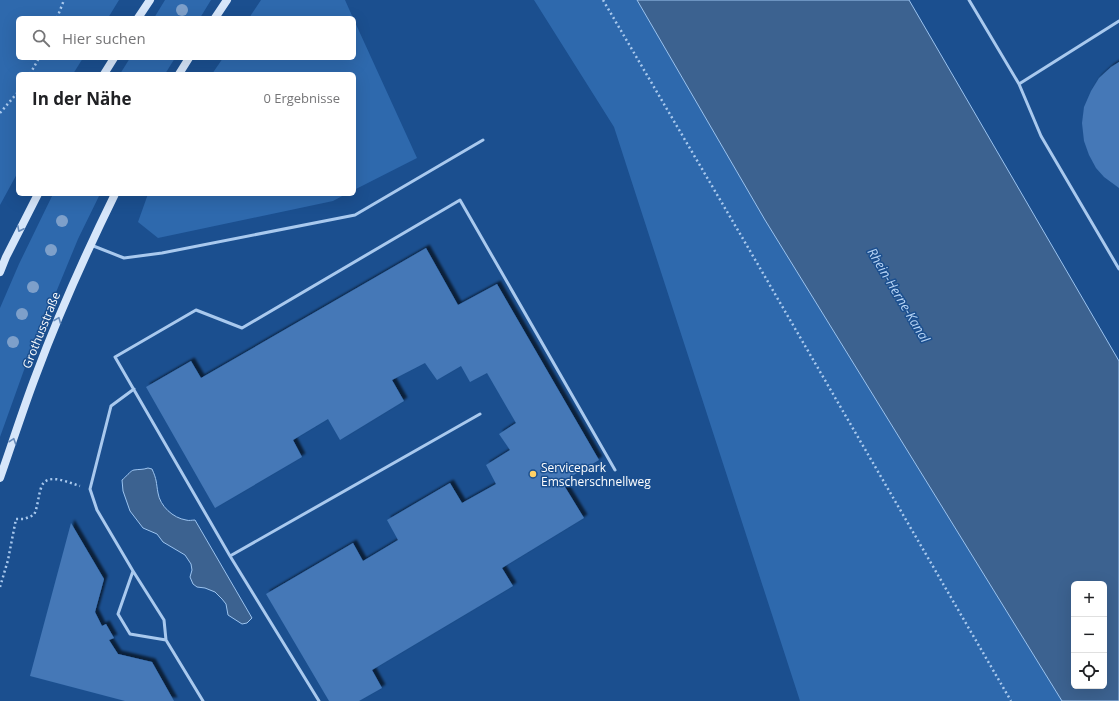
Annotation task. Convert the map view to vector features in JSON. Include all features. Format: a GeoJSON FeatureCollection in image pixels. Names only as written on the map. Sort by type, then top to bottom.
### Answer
{"type":"FeatureCollection","features":[{"type":"Feature","properties":{"kind":"main road"},"geometry":{"type":"LineString","coordinates":[[139,16],[150,0]]}},
{"type":"Feature","properties":{"kind":"main road"},"geometry":{"type":"LineString","coordinates":[[216,16],[227,0]]}},
{"type":"Feature","properties":{"kind":"main road"},"geometry":{"type":"LineString","coordinates":[[105,72],[113,60]]}},
{"type":"Feature","properties":{"kind":"main road"},"geometry":{"type":"LineString","coordinates":[[180,72],[188,60]]}},
{"type":"Feature","properties":{"kind":"main road"},"geometry":{"type":"LineString","coordinates":[[0,272],[37,196]]}},
{"type":"Feature","properties":{"kind":"main road","name":"Grothusstraße"},"geometry":{"type":"LineString","coordinates":[[0,478],[36,375],[76,275],[114,196]]}},
{"type":"Feature","properties":{"kind":"lane"},"geometry":{"type":"LineString","coordinates":[[969,0],[1019,84],[1041,136],[1119,269]]}},
{"type":"Feature","properties":{"kind":"lane"},"geometry":{"type":"LineString","coordinates":[[1019,84],[1119,21]]}},
{"type":"Feature","properties":{"kind":"lane"},"geometry":{"type":"LineString","coordinates":[[90,245],[124,258],[162,253],[355,215],[483,140]]}},
{"type":"Feature","properties":{"kind":"lane"},"geometry":{"type":"LineString","coordinates":[[319,701],[230,556],[115,357],[196,310],[242,328],[460,200],[615,470]]}},
{"type":"Feature","properties":{"kind":"lane"},"geometry":{"type":"LineString","coordinates":[[134,389],[111,406],[90,489],[97,510],[133,572],[164,620],[166,640],[203,701]]}},
{"type":"Feature","properties":{"kind":"lane"},"geometry":{"type":"LineString","coordinates":[[230,556],[480,414]]}},
{"type":"Feature","properties":{"kind":"lane"},"geometry":{"type":"LineString","coordinates":[[133,572],[118,614],[130,634],[166,640]]}},
{"type":"Feature","properties":{"kind":"path"},"geometry":{"type":"LineString","coordinates":[[58,16],[64,0]]}},
{"type":"Feature","properties":{"kind":"path"},"geometry":{"type":"LineString","coordinates":[[603,0],[1011,701]]}},
{"type":"Feature","properties":{"kind":"path"},"geometry":{"type":"LineString","coordinates":[[31,72],[38,60]]}},
{"type":"Feature","properties":{"kind":"path"},"geometry":{"type":"LineString","coordinates":[[0,114],[16,94]]}},
{"type":"Feature","properties":{"kind":"path"},"geometry":{"type":"LineString","coordinates":[[0,586],[8,560],[16,519],[24,519],[34,515],[37,508],[41,486],[48,479],[54,478],[71,483]]}},
{"type":"Feature","properties":{"kind":"shaded area"},"geometry":{"type":"Polygon","coordinates":[[[0,0],[119,0],[109,16],[16,16],[16,60],[82,60],[74,72],[16,72],[16,176],[0,205],[0,0]]]}},
{"type":"Feature","properties":{"kind":"shaded area"},"geometry":{"type":"Polygon","coordinates":[[[165,0],[211,0],[201,16],[155,16],[165,0]]]}},
{"type":"Feature","properties":{"kind":"shaded area"},"geometry":{"type":"Polygon","coordinates":[[[261,0],[345,0],[352,16],[250,16],[261,0]]]}},
{"type":"Feature","properties":{"kind":"shaded area"},"geometry":{"type":"Polygon","coordinates":[[[534,0],[637,0],[765,220],[1062,701],[800,701],[614,127],[534,0]]]}},
{"type":"Feature","properties":{"kind":"shaded area"},"geometry":{"type":"Polygon","coordinates":[[[356,24],[417,158],[356,189],[356,72],[213,72],[222,60],[356,60],[356,24]]]}},
{"type":"Feature","properties":{"kind":"shaded area"},"geometry":{"type":"Polygon","coordinates":[[[129,60],[174,60],[166,72],[121,72],[129,60]]]}},
{"type":"Feature","properties":{"kind":"shaded area"},"geometry":{"type":"Polygon","coordinates":[[[52,196],[99,196],[78,239],[24,370],[0,437],[0,308],[19,264],[52,196]]]}},
{"type":"Feature","properties":{"kind":"shaded area"},"geometry":{"type":"Polygon","coordinates":[[[147,196],[342,196],[333,201],[158,238],[138,222],[147,196]]]}},
{"type":"Feature","properties":{"kind":"water","name":"Rhein-Herne-Kanal"},"geometry":{"type":"Polygon","coordinates":[[[637,0],[909,0],[1119,361],[1119,701],[1062,701],[765,220],[637,0]]]}},
{"type":"Feature","properties":{"kind":"water"},"geometry":{"type":"Polygon","coordinates":[[[148,468],[152,469],[154,473],[159,498],[164,507],[176,517],[187,520],[195,520],[252,618],[247,623],[242,624],[228,615],[226,604],[215,592],[197,587],[193,584],[190,577],[192,570],[191,564],[185,555],[163,542],[157,534],[143,528],[130,511],[123,491],[122,480],[133,470],[148,468]]]}},
{"type":"Feature","properties":{"kind":"building"},"geometry":{"type":"Polygon","coordinates":[[[1119,62],[1119,188],[1104,177],[1096,168],[1084,141],[1082,123],[1084,107],[1091,91],[1099,78],[1119,62]]]}},
{"type":"Feature","properties":{"kind":"building","name":"Servicepark Emscherschnellweg"},"geometry":{"type":"Polygon","coordinates":[[[426,248],[458,305],[497,284],[599,460],[562,482],[584,518],[502,568],[513,586],[372,670],[382,688],[359,701],[329,701],[266,594],[353,543],[363,561],[398,540],[387,520],[450,483],[462,503],[496,484],[486,465],[510,450],[499,434],[516,423],[487,373],[470,382],[461,366],[437,380],[425,363],[392,380],[404,401],[340,440],[328,419],[293,440],[302,457],[215,508],[146,387],[191,361],[201,378],[426,248]]]}},
{"type":"Feature","properties":{"kind":"building"},"geometry":{"type":"Polygon","coordinates":[[[71,523],[104,579],[95,612],[102,626],[106,624],[114,638],[109,640],[118,654],[152,662],[174,701],[125,701],[30,676],[71,523]]]}},
{"type":"Feature","properties":{"kind":"place","name":"Servicepark Emscherschnellweg"},"geometry":{"type":"Point","coordinates":[533,474]}}]}
